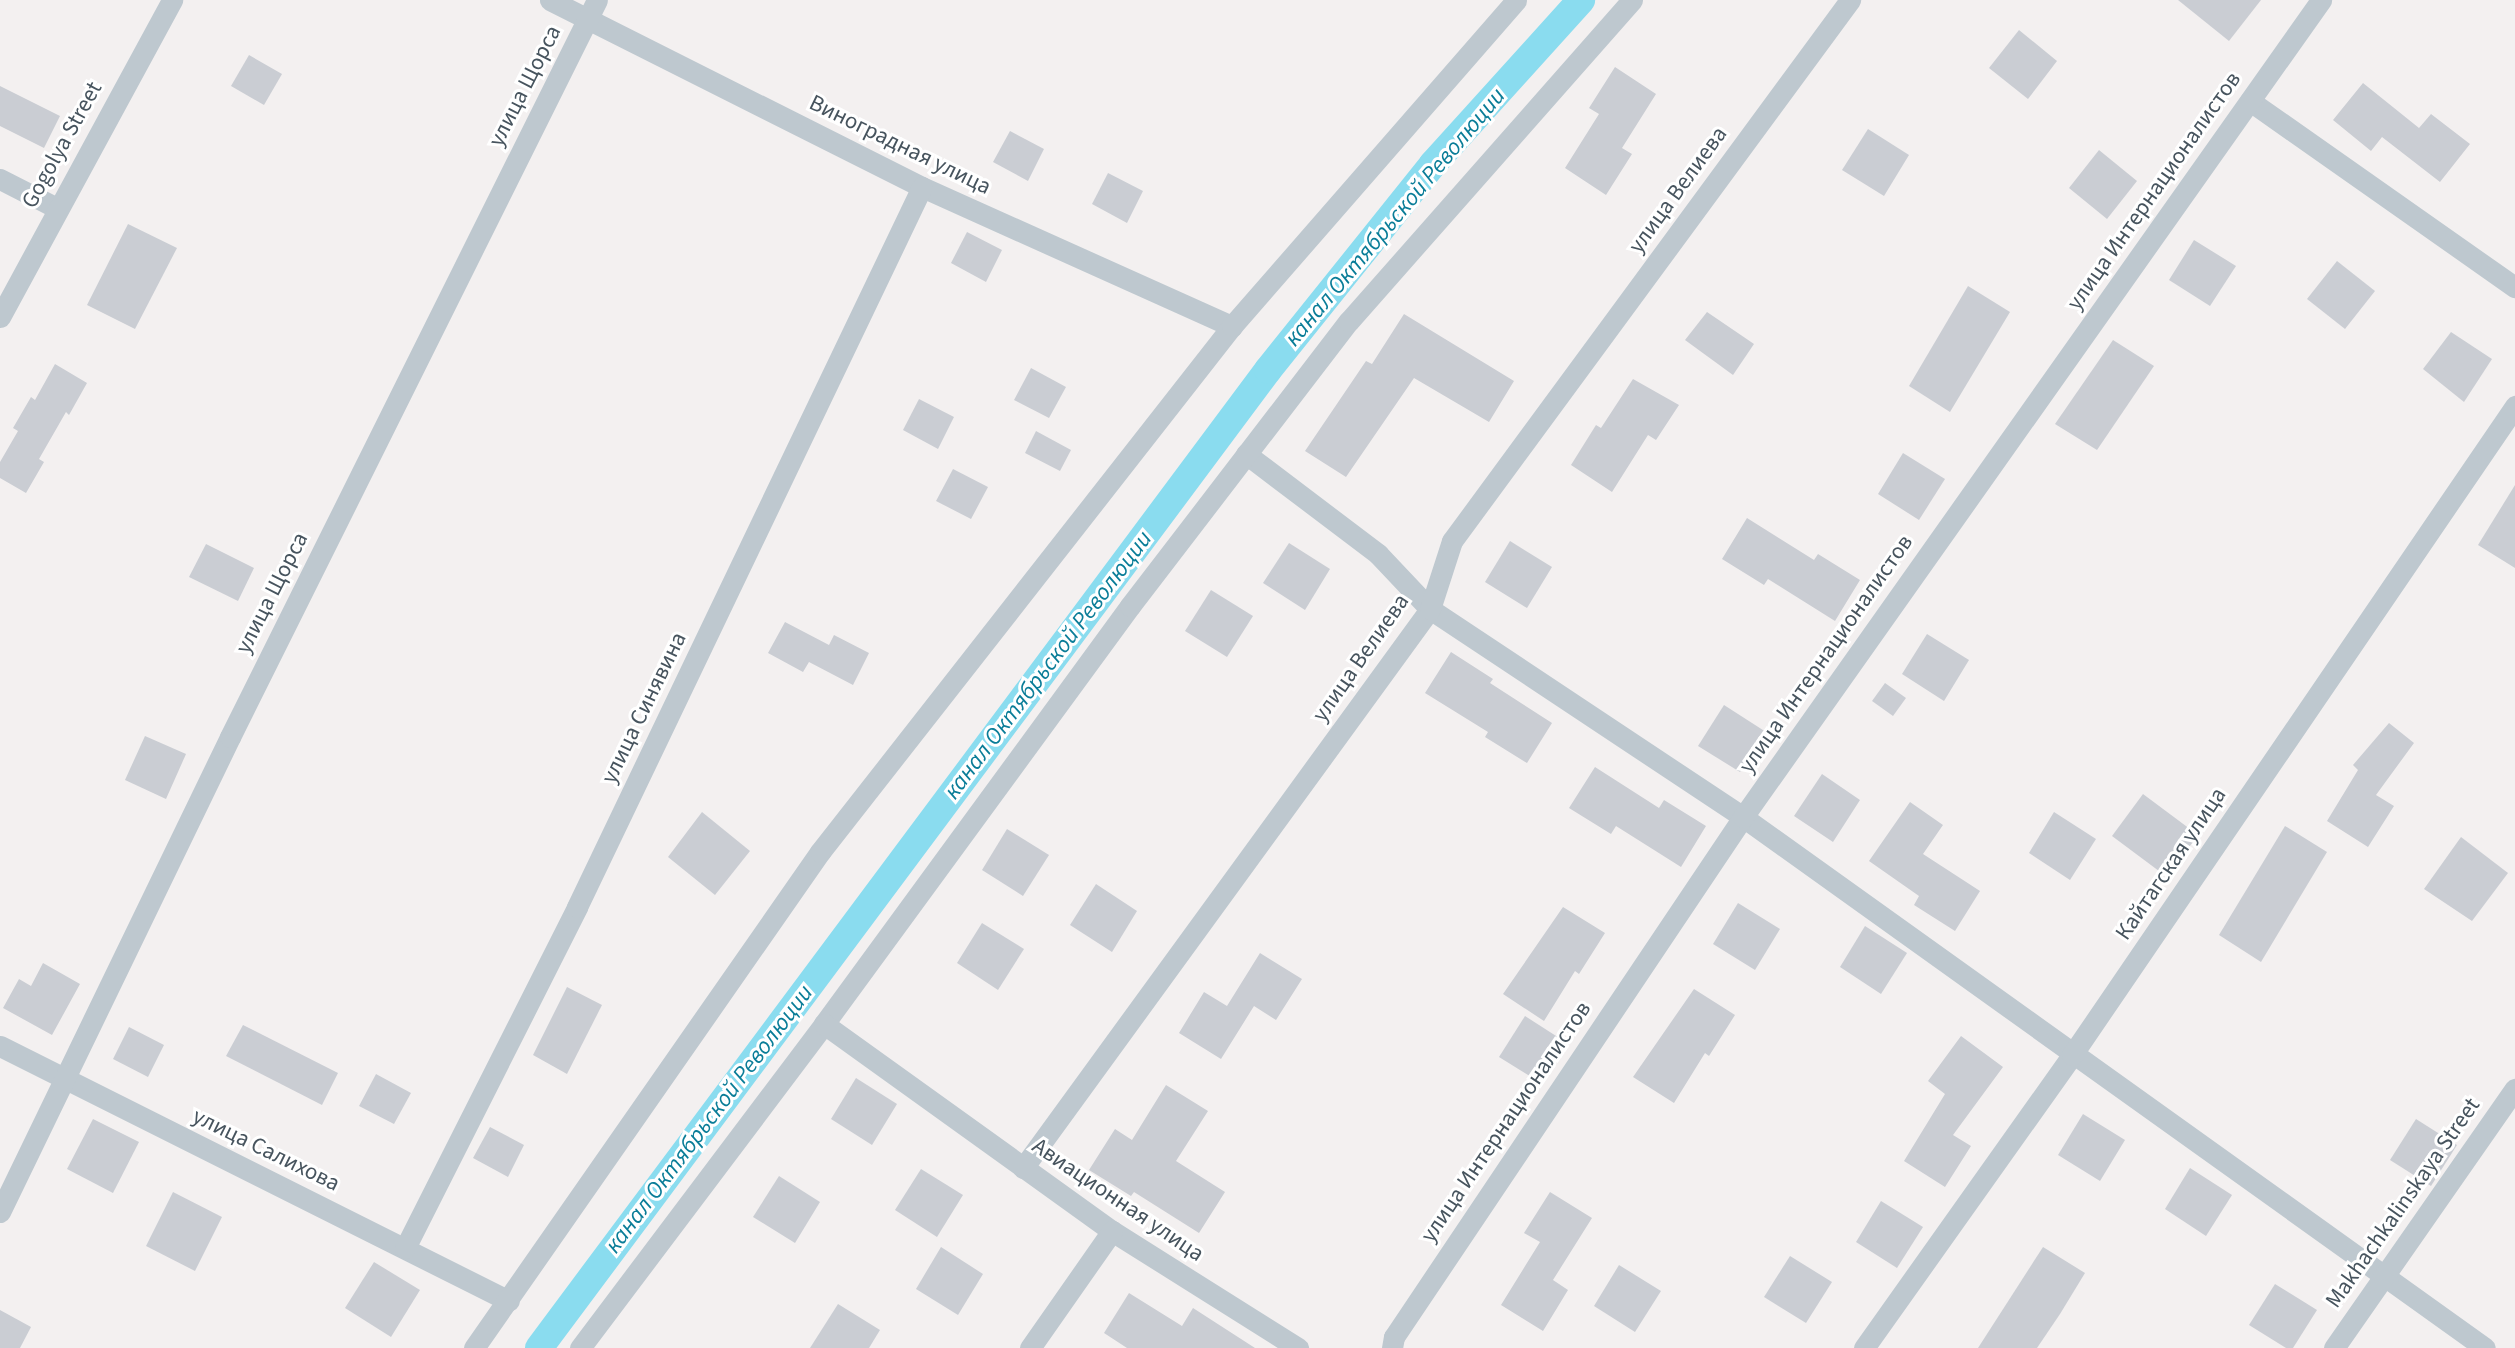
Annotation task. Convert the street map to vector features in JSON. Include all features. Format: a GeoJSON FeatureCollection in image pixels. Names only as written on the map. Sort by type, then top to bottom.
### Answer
{"type":"FeatureCollection","features":[{"type":"Feature","properties":{"kind":"street","name":"Gogolya Street"},"geometry":{"type":"LineString","coordinates":[[0,317],[172,0]]}},
{"type":"Feature","properties":{"kind":"street","name":"Виноградная улица"},"geometry":{"type":"LineString","coordinates":[[551,0],[593,9],[922,187],[1233,326]]}},
{"type":"Feature","properties":{"kind":"street"},"geometry":{"type":"LineString","coordinates":[[474,1348],[820,852],[1233,326],[1516,0]]}},
{"type":"Feature","properties":{"kind":"street"},"geometry":{"type":"LineString","coordinates":[[580,1348],[824,1024],[1130,606],[1349,321],[1632,0]]}},
{"type":"Feature","properties":{"kind":"street","name":"улица Велиева"},"geometry":{"type":"LineString","coordinates":[[1023,1168],[1430,609],[1452,541],[1850,0]]}},
{"type":"Feature","properties":{"kind":"street","name":"улица Интернационалистов"},"geometry":{"type":"LineString","coordinates":[[1392,1348],[1394,1336],[1743,817],[2320,0]]}},
{"type":"Feature","properties":{"kind":"street","name":"улица Щорса"},"geometry":{"type":"LineString","coordinates":[[0,1213],[230,737],[593,9]]}},
{"type":"Feature","properties":{"kind":"street"},"geometry":{"type":"LineString","coordinates":[[2250,101],[2515,287]]}},
{"type":"Feature","properties":{"kind":"street"},"geometry":{"type":"LineString","coordinates":[[0,179],[57,208]]}},
{"type":"Feature","properties":{"kind":"street","name":"улица Синявина"},"geometry":{"type":"LineString","coordinates":[[405,1248],[577,907],[922,187]]}},
{"type":"Feature","properties":{"kind":"street","name":"Кайтагская улица"},"geometry":{"type":"LineString","coordinates":[[1864,1348],[2073,1055],[2515,406]]}},
{"type":"Feature","properties":{"kind":"street"},"geometry":{"type":"LineString","coordinates":[[1246,454],[1378,554],[1430,609],[1743,817],[2485,1348]]}},
{"type":"Feature","properties":{"kind":"street","name":"Авиационная улица"},"geometry":{"type":"LineString","coordinates":[[824,1024],[1112,1231],[1298,1348]]}},
{"type":"Feature","properties":{"kind":"street","name":"улица Салихова"},"geometry":{"type":"LineString","coordinates":[[0,1046],[509,1301]]}},
{"type":"Feature","properties":{"kind":"street","name":"Makhachkalinskaya Street"},"geometry":{"type":"LineString","coordinates":[[2334,1348],[2381,1276],[2515,1089]]}},
{"type":"Feature","properties":{"kind":"street"},"geometry":{"type":"LineString","coordinates":[[1030,1348],[1112,1231]]}},
{"type":"Feature","properties":{"kind":"building"},"geometry":{"type":"Polygon","coordinates":[[[2178,0],[2261,0],[2229,41],[2178,0]]]}},
{"type":"Feature","properties":{"kind":"building"},"geometry":{"type":"Polygon","coordinates":[[[2019,30],[2057,61],[2028,99],[1989,68],[2019,30]]]}},
{"type":"Feature","properties":{"kind":"building"},"geometry":{"type":"Polygon","coordinates":[[[249,55],[282,74],[264,105],[231,86],[249,55]]]}},
{"type":"Feature","properties":{"kind":"building"},"geometry":{"type":"Polygon","coordinates":[[[1615,67],[1656,94],[1622,148],[1632,154],[1606,195],[1565,168],[1599,114],[1589,108],[1615,67]]]}},
{"type":"Feature","properties":{"kind":"building"},"geometry":{"type":"Polygon","coordinates":[[[2363,83],[2419,128],[2431,114],[2470,144],[2440,182],[2382,137],[2371,151],[2333,120],[2363,83]]]}},
{"type":"Feature","properties":{"kind":"building"},"geometry":{"type":"Polygon","coordinates":[[[0,86],[60,116],[44,148],[0,126],[0,86]]]}},
{"type":"Feature","properties":{"kind":"building"},"geometry":{"type":"Polygon","coordinates":[[[1868,129],[1909,155],[1884,196],[1842,170],[1868,129]]]}},
{"type":"Feature","properties":{"kind":"building"},"geometry":{"type":"Polygon","coordinates":[[[1010,131],[1044,149],[1028,181],[993,162],[1010,131]]]}},
{"type":"Feature","properties":{"kind":"building"},"geometry":{"type":"Polygon","coordinates":[[[2099,150],[2137,181],[2107,219],[2069,188],[2099,150]]]}},
{"type":"Feature","properties":{"kind":"building"},"geometry":{"type":"Polygon","coordinates":[[[1108,173],[1143,191],[1127,223],[1092,204],[1108,173]]]}},
{"type":"Feature","properties":{"kind":"building"},"geometry":{"type":"Polygon","coordinates":[[[128,224],[177,248],[135,329],[87,305],[128,224]]]}},
{"type":"Feature","properties":{"kind":"building"},"geometry":{"type":"Polygon","coordinates":[[[967,232],[1002,250],[986,282],[951,263],[967,232]]]}},
{"type":"Feature","properties":{"kind":"building"},"geometry":{"type":"Polygon","coordinates":[[[2194,240],[2236,266],[2210,306],[2169,280],[2194,240]]]}},
{"type":"Feature","properties":{"kind":"building"},"geometry":{"type":"Polygon","coordinates":[[[2337,261],[2375,291],[2345,329],[2307,299],[2337,261]]]}},
{"type":"Feature","properties":{"kind":"building"},"geometry":{"type":"Polygon","coordinates":[[[1968,286],[2010,312],[1950,412],[1909,386],[1968,286]]]}},
{"type":"Feature","properties":{"kind":"building"},"geometry":{"type":"Polygon","coordinates":[[[1707,312],[1754,344],[1733,375],[1685,340],[1707,312]]]}},
{"type":"Feature","properties":{"kind":"building"},"geometry":{"type":"Polygon","coordinates":[[[1404,314],[1514,381],[1489,422],[1414,378],[1346,477],[1305,451],[1366,361],[1372,364],[1404,314]]]}},
{"type":"Feature","properties":{"kind":"building"},"geometry":{"type":"Polygon","coordinates":[[[2451,332],[2492,359],[2464,402],[2423,369],[2451,332]]]}},
{"type":"Feature","properties":{"kind":"building"},"geometry":{"type":"Polygon","coordinates":[[[2113,340],[2154,366],[2097,450],[2055,424],[2113,340]]]}},
{"type":"Feature","properties":{"kind":"building"},"geometry":{"type":"Polygon","coordinates":[[[55,364],[87,383],[69,415],[66,412],[39,459],[44,462],[26,493],[0,478],[0,462],[18,431],[13,428],[31,397],[35,400],[55,364]]]}},
{"type":"Feature","properties":{"kind":"building"},"geometry":{"type":"Polygon","coordinates":[[[1031,368],[1066,387],[1049,418],[1014,400],[1031,368]]]}},
{"type":"Feature","properties":{"kind":"building"},"geometry":{"type":"Polygon","coordinates":[[[1633,379],[1679,405],[1656,440],[1648,435],[1612,492],[1571,465],[1596,425],[1601,428],[1633,379]]]}},
{"type":"Feature","properties":{"kind":"building"},"geometry":{"type":"Polygon","coordinates":[[[919,399],[954,417],[938,449],[903,430],[919,399]]]}},
{"type":"Feature","properties":{"kind":"building"},"geometry":{"type":"Polygon","coordinates":[[[1036,431],[1071,450],[1060,471],[1025,453],[1036,431]]]}},
{"type":"Feature","properties":{"kind":"building"},"geometry":{"type":"Polygon","coordinates":[[[1903,453],[1945,479],[1919,520],[1878,494],[1903,453]]]}},
{"type":"Feature","properties":{"kind":"building"},"geometry":{"type":"Polygon","coordinates":[[[953,469],[988,487],[971,519],[936,501],[953,469]]]}},
{"type":"Feature","properties":{"kind":"building"},"geometry":{"type":"Polygon","coordinates":[[[2515,485],[2515,568],[2478,545],[2515,485]]]}},
{"type":"Feature","properties":{"kind":"building"},"geometry":{"type":"Polygon","coordinates":[[[1747,518],[1814,560],[1818,554],[1860,580],[1835,621],[1768,579],[1764,585],[1722,559],[1747,518]]]}},
{"type":"Feature","properties":{"kind":"building"},"geometry":{"type":"Polygon","coordinates":[[[1510,541],[1552,567],[1527,608],[1485,582],[1510,541]]]}},
{"type":"Feature","properties":{"kind":"building"},"geometry":{"type":"Polygon","coordinates":[[[1289,543],[1330,569],[1305,610],[1263,583],[1289,543]]]}},
{"type":"Feature","properties":{"kind":"building"},"geometry":{"type":"Polygon","coordinates":[[[206,544],[254,568],[238,601],[189,577],[206,544]]]}},
{"type":"Feature","properties":{"kind":"building"},"geometry":{"type":"Polygon","coordinates":[[[1211,590],[1253,616],[1227,657],[1185,631],[1211,590]]]}},
{"type":"Feature","properties":{"kind":"building"},"geometry":{"type":"Polygon","coordinates":[[[785,622],[829,645],[834,635],[869,653],[853,685],[809,662],[803,672],[768,653],[785,622]]]}},
{"type":"Feature","properties":{"kind":"building"},"geometry":{"type":"Polygon","coordinates":[[[1927,634],[1969,660],[1944,701],[1902,674],[1927,634]]]}},
{"type":"Feature","properties":{"kind":"building"},"geometry":{"type":"Polygon","coordinates":[[[1451,652],[1493,679],[1490,683],[1552,723],[1527,763],[1485,737],[1488,732],[1425,693],[1451,652]]]}},
{"type":"Feature","properties":{"kind":"building"},"geometry":{"type":"Polygon","coordinates":[[[1885,683],[1906,698],[1893,716],[1872,701],[1885,683]]]}},
{"type":"Feature","properties":{"kind":"building"},"geometry":{"type":"Polygon","coordinates":[[[1724,705],[1766,732],[1740,772],[1698,746],[1724,705]]]}},
{"type":"Feature","properties":{"kind":"building"},"geometry":{"type":"Polygon","coordinates":[[[2389,723],[2414,743],[2376,795],[2394,806],[2368,847],[2327,821],[2358,770],[2353,765],[2389,723]]]}},
{"type":"Feature","properties":{"kind":"building"},"geometry":{"type":"Polygon","coordinates":[[[145,736],[186,754],[166,799],[125,780],[145,736]]]}},
{"type":"Feature","properties":{"kind":"building"},"geometry":{"type":"Polygon","coordinates":[[[1595,767],[1659,808],[1664,800],[1706,826],[1681,867],[1616,826],[1611,834],[1569,808],[1595,767]]]}},
{"type":"Feature","properties":{"kind":"building"},"geometry":{"type":"Polygon","coordinates":[[[1822,774],[1860,800],[1833,842],[1794,816],[1822,774]]]}},
{"type":"Feature","properties":{"kind":"building"},"geometry":{"type":"Polygon","coordinates":[[[2143,794],[2198,835],[2167,877],[2112,836],[2143,794]]]}},
{"type":"Feature","properties":{"kind":"building"},"geometry":{"type":"Polygon","coordinates":[[[1910,802],[1943,825],[1923,854],[1980,891],[1955,931],[1914,905],[1919,896],[1869,861],[1910,802]]]}},
{"type":"Feature","properties":{"kind":"building"},"geometry":{"type":"Polygon","coordinates":[[[702,812],[750,851],[715,895],[668,857],[702,812]]]}},
{"type":"Feature","properties":{"kind":"building"},"geometry":{"type":"Polygon","coordinates":[[[2054,812],[2096,839],[2070,880],[2029,853],[2054,812]]]}},
{"type":"Feature","properties":{"kind":"building"},"geometry":{"type":"Polygon","coordinates":[[[2285,826],[2327,852],[2261,962],[2219,935],[2285,826]]]}},
{"type":"Feature","properties":{"kind":"building"},"geometry":{"type":"Polygon","coordinates":[[[1007,829],[1049,855],[1023,896],[982,870],[1007,829]]]}},
{"type":"Feature","properties":{"kind":"building"},"geometry":{"type":"Polygon","coordinates":[[[2461,837],[2508,873],[2472,921],[2424,889],[2461,837]]]}},
{"type":"Feature","properties":{"kind":"building"},"geometry":{"type":"Polygon","coordinates":[[[1096,884],[1137,911],[1112,952],[1070,925],[1096,884]]]}},
{"type":"Feature","properties":{"kind":"building"},"geometry":{"type":"Polygon","coordinates":[[[1738,903],[1780,929],[1755,970],[1713,944],[1738,903]]]}},
{"type":"Feature","properties":{"kind":"building"},"geometry":{"type":"Polygon","coordinates":[[[1563,907],[1605,933],[1579,974],[1575,971],[1544,1021],[1503,994],[1563,907]]]}},
{"type":"Feature","properties":{"kind":"building"},"geometry":{"type":"Polygon","coordinates":[[[982,923],[1024,949],[998,990],[957,963],[982,923]]]}},
{"type":"Feature","properties":{"kind":"building"},"geometry":{"type":"Polygon","coordinates":[[[1865,926],[1907,953],[1881,994],[1840,967],[1865,926]]]}},
{"type":"Feature","properties":{"kind":"building"},"geometry":{"type":"Polygon","coordinates":[[[1260,953],[1302,979],[1276,1020],[1254,1006],[1221,1059],[1179,1033],[1204,992],[1227,1006],[1260,953]]]}},
{"type":"Feature","properties":{"kind":"building"},"geometry":{"type":"Polygon","coordinates":[[[43,963],[80,984],[52,1035],[3,1008],[19,979],[31,986],[43,963]]]}},
{"type":"Feature","properties":{"kind":"building"},"geometry":{"type":"Polygon","coordinates":[[[567,987],[602,1005],[567,1074],[533,1055],[567,987]]]}},
{"type":"Feature","properties":{"kind":"building"},"geometry":{"type":"Polygon","coordinates":[[[1694,989],[1735,1015],[1709,1056],[1705,1053],[1674,1103],[1633,1077],[1694,989]]]}},
{"type":"Feature","properties":{"kind":"building"},"geometry":{"type":"Polygon","coordinates":[[[1525,1016],[1567,1043],[1541,1083],[1499,1057],[1525,1016]]]}},
{"type":"Feature","properties":{"kind":"building"},"geometry":{"type":"Polygon","coordinates":[[[243,1025],[338,1073],[322,1105],[226,1056],[243,1025]]]}},
{"type":"Feature","properties":{"kind":"building"},"geometry":{"type":"Polygon","coordinates":[[[129,1027],[164,1045],[148,1077],[113,1059],[129,1027]]]}},
{"type":"Feature","properties":{"kind":"building"},"geometry":{"type":"Polygon","coordinates":[[[1961,1036],[2003,1067],[1953,1135],[1971,1146],[1945,1187],[1904,1161],[1945,1094],[1928,1081],[1961,1036]]]}},
{"type":"Feature","properties":{"kind":"building"},"geometry":{"type":"Polygon","coordinates":[[[376,1074],[411,1093],[394,1124],[359,1106],[376,1074]]]}},
{"type":"Feature","properties":{"kind":"building"},"geometry":{"type":"Polygon","coordinates":[[[856,1078],[897,1104],[872,1145],[831,1119],[856,1078]]]}},
{"type":"Feature","properties":{"kind":"building"},"geometry":{"type":"Polygon","coordinates":[[[1166,1085],[1208,1111],[1176,1161],[1225,1192],[1199,1233],[1134,1192],[1131,1196],[1089,1170],[1115,1129],[1132,1140],[1166,1085]]]}},
{"type":"Feature","properties":{"kind":"building"},"geometry":{"type":"Polygon","coordinates":[[[2083,1114],[2125,1140],[2100,1181],[2058,1155],[2083,1114]]]}},
{"type":"Feature","properties":{"kind":"building"},"geometry":{"type":"Polygon","coordinates":[[[93,1119],[139,1142],[113,1193],[67,1169],[93,1119]]]}},
{"type":"Feature","properties":{"kind":"building"},"geometry":{"type":"Polygon","coordinates":[[[2416,1119],[2457,1145],[2431,1186],[2390,1160],[2416,1119]]]}},
{"type":"Feature","properties":{"kind":"building"},"geometry":{"type":"Polygon","coordinates":[[[490,1127],[524,1145],[508,1177],[473,1158],[490,1127]]]}},
{"type":"Feature","properties":{"kind":"building"},"geometry":{"type":"Polygon","coordinates":[[[2190,1168],[2232,1195],[2206,1236],[2165,1209],[2190,1168]]]}},
{"type":"Feature","properties":{"kind":"building"},"geometry":{"type":"Polygon","coordinates":[[[921,1169],[963,1195],[937,1237],[895,1210],[921,1169]]]}},
{"type":"Feature","properties":{"kind":"building"},"geometry":{"type":"Polygon","coordinates":[[[779,1176],[820,1202],[795,1243],[753,1217],[779,1176]]]}},
{"type":"Feature","properties":{"kind":"building"},"geometry":{"type":"Polygon","coordinates":[[[173,1192],[222,1217],[195,1271],[146,1246],[173,1192]]]}},
{"type":"Feature","properties":{"kind":"building"},"geometry":{"type":"Polygon","coordinates":[[[1550,1192],[1592,1218],[1553,1280],[1568,1290],[1543,1331],[1501,1305],[1540,1242],[1524,1233],[1550,1192]]]}},
{"type":"Feature","properties":{"kind":"building"},"geometry":{"type":"Polygon","coordinates":[[[1881,1201],[1923,1227],[1897,1268],[1856,1242],[1881,1201]]]}},
{"type":"Feature","properties":{"kind":"building"},"geometry":{"type":"Polygon","coordinates":[[[941,1247],[983,1274],[958,1315],[916,1289],[941,1247]]]}},
{"type":"Feature","properties":{"kind":"building"},"geometry":{"type":"Polygon","coordinates":[[[2043,1247],[2085,1273],[2060,1314],[2037,1348],[1978,1348],[2043,1247]]]}},
{"type":"Feature","properties":{"kind":"building"},"geometry":{"type":"Polygon","coordinates":[[[1790,1256],[1832,1282],[1806,1323],[1764,1297],[1790,1256]]]}},
{"type":"Feature","properties":{"kind":"building"},"geometry":{"type":"Polygon","coordinates":[[[374,1262],[420,1290],[391,1337],[345,1308],[374,1262]]]}},
{"type":"Feature","properties":{"kind":"building"},"geometry":{"type":"Polygon","coordinates":[[[1619,1265],[1661,1291],[1635,1332],[1594,1306],[1619,1265]]]}},
{"type":"Feature","properties":{"kind":"building"},"geometry":{"type":"Polygon","coordinates":[[[2275,1284],[2317,1310],[2293,1348],[2286,1348],[2249,1325],[2275,1284]]]}},
{"type":"Feature","properties":{"kind":"building"},"geometry":{"type":"Polygon","coordinates":[[[1129,1293],[1182,1326],[1193,1308],[1255,1348],[1127,1348],[1104,1333],[1129,1293]]]}},
{"type":"Feature","properties":{"kind":"building"},"geometry":{"type":"Polygon","coordinates":[[[838,1304],[880,1330],[869,1348],[810,1348],[838,1304]]]}},
{"type":"Feature","properties":{"kind":"building"},"geometry":{"type":"Polygon","coordinates":[[[0,1310],[31,1327],[20,1348],[0,1348],[0,1310]]]}},
{"type":"Feature","properties":{"kind":"waterway","name":"канал Октябрьской Революции"},"geometry":{"type":"LineString","coordinates":[[539,1348],[1268,370],[1433,164],[1581,0]]}}]}
